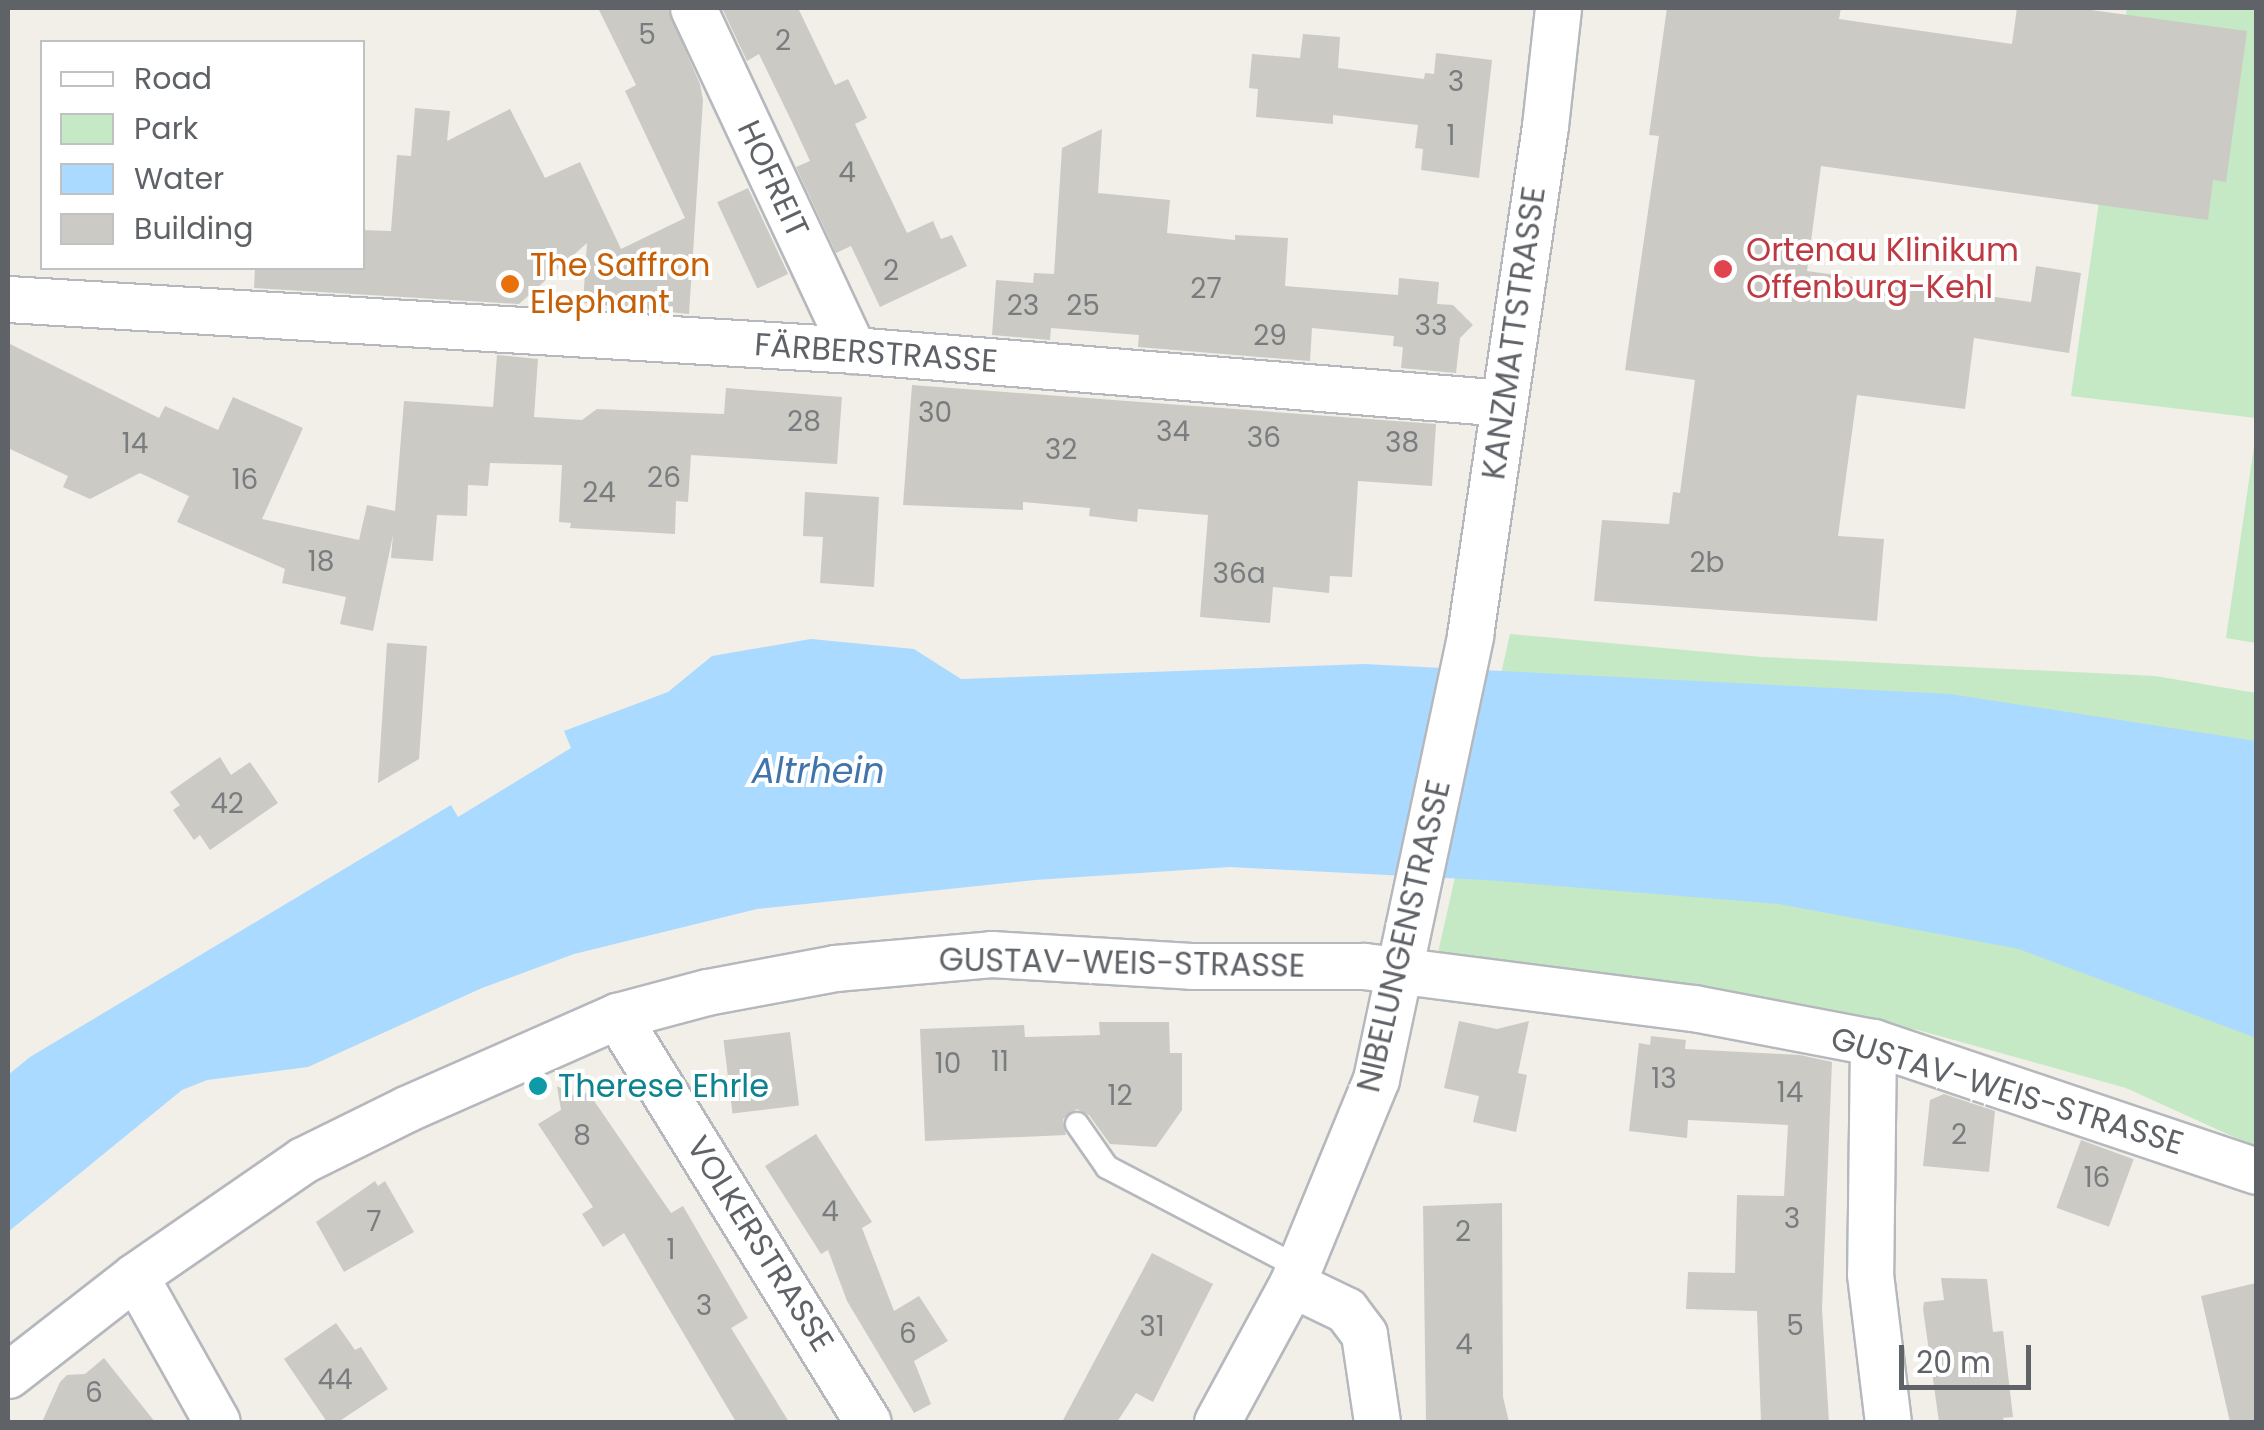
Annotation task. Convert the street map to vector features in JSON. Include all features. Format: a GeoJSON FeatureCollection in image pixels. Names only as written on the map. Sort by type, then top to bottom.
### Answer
{"type":"FeatureCollection","features":[{"type":"Feature","properties":{"kind":"street","name":"HOFREIT"},"geometry":{"type":"LineString","coordinates":[[694,8],[853,350]]}},
{"type":"Feature","properties":{"kind":"street","name":"KANZMATTSTRASSE"},"geometry":{"type":"LineString","coordinates":[[1466,658],[1558,8]]}},
{"type":"Feature","properties":{"kind":"street","name":"FÄRBERSTRASSE"},"geometry":{"type":"LineString","coordinates":[[8,300],[853,350],[1504,403]]}},
{"type":"Feature","properties":{"kind":"street","name":"NIBELUNGENSTRASSE"},"geometry":{"type":"LineString","coordinates":[[1217,1422],[1295,1276],[1376,1079],[1466,658]]}},
{"type":"Feature","properties":{"kind":"street","name":"GUSTAV-WEIS-STRASSE"},"geometry":{"type":"LineString","coordinates":[[8,1375],[134,1276],[303,1160],[618,1016],[707,992],[834,968],[992,954],[1191,966],[1400,968],[1694,1008],[1873,1042],[2256,1171]]}},
{"type":"Feature","properties":{"kind":"street","name":"VOLKERSTRASSE"},"geometry":{"type":"LineString","coordinates":[[618,1016],[868,1422]]}},
{"type":"Feature","properties":{"kind":"street"},"geometry":{"type":"LineString","coordinates":[[1873,1042],[1870,1274],[1888,1422]]}},
{"type":"Feature","properties":{"kind":"street"},"geometry":{"type":"LineString","coordinates":[[134,1276],[218,1422]]}},
{"type":"Feature","properties":{"kind":"street"},"geometry":{"type":"LineString","coordinates":[[1295,1276],[1346,1310],[1364,1334],[1377,1422]]}},
{"type":"Feature","properties":{"kind":"lane"},"geometry":{"type":"LineString","coordinates":[[1076,1124],[1106,1167],[1295,1276]]}},
{"type":"Feature","properties":{"kind":"green space"},"geometry":{"type":"Polygon","coordinates":[[[2127,8],[2256,8],[2256,418],[2071,396],[2127,8]]]}},
{"type":"Feature","properties":{"kind":"green space"},"geometry":{"type":"Polygon","coordinates":[[[2256,433],[2256,643],[2226,638],[2256,433]]]}},
{"type":"Feature","properties":{"kind":"green space"},"geometry":{"type":"Polygon","coordinates":[[[1510,634],[1762,657],[2155,676],[2256,693],[2256,1147],[2126,1088],[1918,1030],[1698,993],[1432,979],[1510,634]]]}},
{"type":"Feature","properties":{"kind":"water","name":"Altrhein"},"geometry":{"type":"Polygon","coordinates":[[[811,639],[914,649],[961,679],[1364,664],[1950,694],[2256,741],[2256,1038],[2019,949],[1779,904],[1485,880],[1230,867],[1035,880],[757,909],[574,954],[482,988],[308,1067],[207,1080],[182,1090],[8,1232],[8,1075],[30,1057],[451,805],[458,817],[571,748],[564,731],[668,692],[712,656],[811,639]]]}},
{"type":"Feature","properties":{"kind":"building"},"geometry":{"type":"Polygon","coordinates":[[[598,8],[667,8],[700,84],[703,100],[689,314],[583,303],[587,243],[519,304],[254,288],[255,270],[365,270],[365,230],[391,231],[397,155],[411,156],[415,108],[450,111],[447,141],[510,109],[545,178],[580,162],[621,249],[685,218],[625,91],[636,85],[598,8]]]}},
{"type":"Feature","properties":{"kind":"building"},"geometry":{"type":"Polygon","coordinates":[[[722,8],[798,8],[835,85],[848,79],[867,118],[855,124],[907,233],[933,221],[941,239],[952,235],[967,266],[880,307],[851,246],[836,253],[796,167],[810,161],[791,120],[759,54],[747,61],[722,8]]]}},
{"type":"Feature","properties":{"kind":"building","name":"Ortenau Klinikum Offenburg-Kehl"},"geometry":{"type":"Polygon","coordinates":[[[1667,8],[1841,8],[1839,19],[2012,44],[2017,8],[2076,8],[2247,31],[2226,182],[2213,180],[2208,220],[1821,166],[1807,271],[2031,302],[2036,266],[2081,273],[2069,353],[1974,338],[1965,409],[1857,395],[1838,536],[1884,539],[1877,621],[1594,601],[1602,520],[1669,524],[1673,492],[1680,493],[1695,380],[1625,370],[1659,136],[1649,135],[1667,8]]]}},
{"type":"Feature","properties":{"kind":"building"},"geometry":{"type":"Polygon","coordinates":[[[1303,34],[1340,37],[1338,68],[1424,79],[1425,73],[1434,74],[1436,53],[1492,60],[1479,178],[1421,170],[1423,149],[1415,148],[1418,125],[1333,115],[1333,124],[1256,117],[1258,89],[1249,88],[1252,54],[1300,58],[1303,34]]]}},
{"type":"Feature","properties":{"kind":"building"},"geometry":{"type":"Polygon","coordinates":[[[1102,129],[1098,193],[1170,200],[1167,233],[1235,240],[1235,235],[1288,238],[1285,286],[1398,295],[1399,278],[1439,282],[1437,304],[1453,305],[1473,325],[1460,338],[1456,373],[1401,368],[1403,347],[1393,346],[1394,336],[1312,328],[1310,361],[1138,347],[1139,335],[1051,328],[1050,340],[992,335],[996,280],[1033,283],[1034,273],[1054,274],[1062,148],[1102,129]]]}},
{"type":"Feature","properties":{"kind":"building"},"geometry":{"type":"Polygon","coordinates":[[[748,188],[788,274],[757,288],[717,202],[748,188]]]}},
{"type":"Feature","properties":{"kind":"building"},"geometry":{"type":"Polygon","coordinates":[[[8,343],[159,418],[165,406],[218,430],[233,397],[303,428],[262,519],[359,540],[367,505],[395,511],[404,401],[493,407],[497,355],[538,359],[534,417],[582,420],[597,409],[724,414],[726,388],[842,397],[837,464],[691,455],[688,502],[676,501],[675,534],[570,528],[571,523],[559,522],[562,465],[490,463],[488,486],[468,485],[467,516],[437,515],[433,561],[391,558],[393,535],[373,631],[340,624],[346,597],[282,583],[285,569],[177,522],[189,496],[140,473],[90,499],[63,487],[68,476],[8,448],[8,343]]]}},
{"type":"Feature","properties":{"kind":"building"},"geometry":{"type":"Polygon","coordinates":[[[912,385],[1436,424],[1432,486],[1358,481],[1352,577],[1330,576],[1329,593],[1273,587],[1270,623],[1200,617],[1208,515],[1138,509],[1137,522],[1089,516],[1090,508],[1023,502],[1023,510],[903,505],[912,385]]]}},
{"type":"Feature","properties":{"kind":"building"},"geometry":{"type":"Polygon","coordinates":[[[805,492],[879,497],[874,587],[820,583],[823,537],[803,536],[805,492]]]}},
{"type":"Feature","properties":{"kind":"building"},"geometry":{"type":"Polygon","coordinates":[[[387,643],[427,646],[419,759],[378,783],[387,643]]]}},
{"type":"Feature","properties":{"kind":"building"},"geometry":{"type":"Polygon","coordinates":[[[220,757],[231,775],[250,762],[278,803],[210,850],[200,835],[194,840],[173,810],[180,805],[170,792],[220,757]]]}},
{"type":"Feature","properties":{"kind":"building"},"geometry":{"type":"Polygon","coordinates":[[[1459,1021],[1497,1029],[1529,1021],[1518,1073],[1527,1075],[1516,1132],[1473,1122],[1479,1096],[1444,1088],[1459,1021]]]}},
{"type":"Feature","properties":{"kind":"building"},"geometry":{"type":"Polygon","coordinates":[[[1099,1022],[1169,1022],[1170,1053],[1182,1053],[1182,1110],[1156,1147],[1110,1144],[1089,1115],[1077,1109],[1063,1119],[1066,1135],[925,1141],[920,1029],[1024,1025],[1025,1037],[1100,1035],[1099,1022]]]}},
{"type":"Feature","properties":{"kind":"building"},"geometry":{"type":"Polygon","coordinates":[[[790,1032],[799,1105],[733,1114],[723,1040],[790,1032]]]}},
{"type":"Feature","properties":{"kind":"building"},"geometry":{"type":"Polygon","coordinates":[[[1651,1036],[1686,1040],[1685,1049],[1800,1055],[1832,1062],[1822,1309],[1829,1422],[1761,1422],[1757,1311],[1686,1309],[1688,1272],[1735,1273],[1737,1195],[1784,1196],[1788,1125],[1688,1120],[1687,1138],[1629,1131],[1639,1043],[1650,1045],[1651,1036]]]}},
{"type":"Feature","properties":{"kind":"building"},"geometry":{"type":"Polygon","coordinates":[[[557,1086],[578,1098],[588,1092],[671,1213],[683,1206],[748,1318],[731,1328],[789,1422],[736,1422],[624,1233],[603,1247],[582,1214],[593,1207],[538,1124],[561,1110],[557,1086]]]}},
{"type":"Feature","properties":{"kind":"building"},"geometry":{"type":"Polygon","coordinates":[[[1944,1094],[1995,1111],[1989,1172],[1923,1166],[1930,1100],[1944,1094]]]}},
{"type":"Feature","properties":{"kind":"building"},"geometry":{"type":"Polygon","coordinates":[[[816,1134],[872,1222],[862,1228],[894,1311],[919,1296],[948,1341],[914,1361],[931,1404],[914,1413],[847,1301],[828,1250],[821,1254],[765,1166],[816,1134]]]}},
{"type":"Feature","properties":{"kind":"building"},"geometry":{"type":"Polygon","coordinates":[[[2081,1140],[2134,1159],[2109,1227],[2056,1208],[2081,1140]]]}},
{"type":"Feature","properties":{"kind":"building"},"geometry":{"type":"Polygon","coordinates":[[[375,1181],[378,1186],[385,1181],[414,1232],[344,1272],[316,1222],[375,1181]]]}},
{"type":"Feature","properties":{"kind":"building"},"geometry":{"type":"Polygon","coordinates":[[[1502,1203],[1503,1397],[1509,1422],[1426,1422],[1423,1206],[1502,1203]]]}},
{"type":"Feature","properties":{"kind":"building"},"geometry":{"type":"Polygon","coordinates":[[[1152,1253],[1213,1284],[1153,1402],[1136,1393],[1117,1422],[1062,1422],[1152,1253]]]}},
{"type":"Feature","properties":{"kind":"building"},"geometry":{"type":"Polygon","coordinates":[[[1941,1278],[1987,1279],[1993,1332],[2003,1331],[2013,1417],[2003,1418],[2004,1422],[1939,1422],[1923,1309],[1924,1302],[1944,1300],[1941,1278]]]}},
{"type":"Feature","properties":{"kind":"building"},"geometry":{"type":"Polygon","coordinates":[[[2256,1283],[2256,1422],[2230,1422],[2201,1296],[2256,1283]]]}},
{"type":"Feature","properties":{"kind":"building"},"geometry":{"type":"Polygon","coordinates":[[[336,1323],[355,1350],[361,1347],[388,1389],[338,1422],[327,1422],[284,1359],[336,1323]]]}},
{"type":"Feature","properties":{"kind":"building"},"geometry":{"type":"Polygon","coordinates":[[[104,1358],[155,1422],[42,1422],[60,1382],[67,1375],[85,1374],[104,1358]]]}},
{"type":"Feature","properties":{"kind":"place","name":"Ortenau Klinikum Offenburg-Kehl"},"geometry":{"type":"Point","coordinates":[1723,269]}},
{"type":"Feature","properties":{"kind":"place","name":"The Saffron Elephant"},"geometry":{"type":"Point","coordinates":[510,284]}},
{"type":"Feature","properties":{"kind":"place","name":"Therese Ehrle"},"geometry":{"type":"Point","coordinates":[538,1086]}}]}
